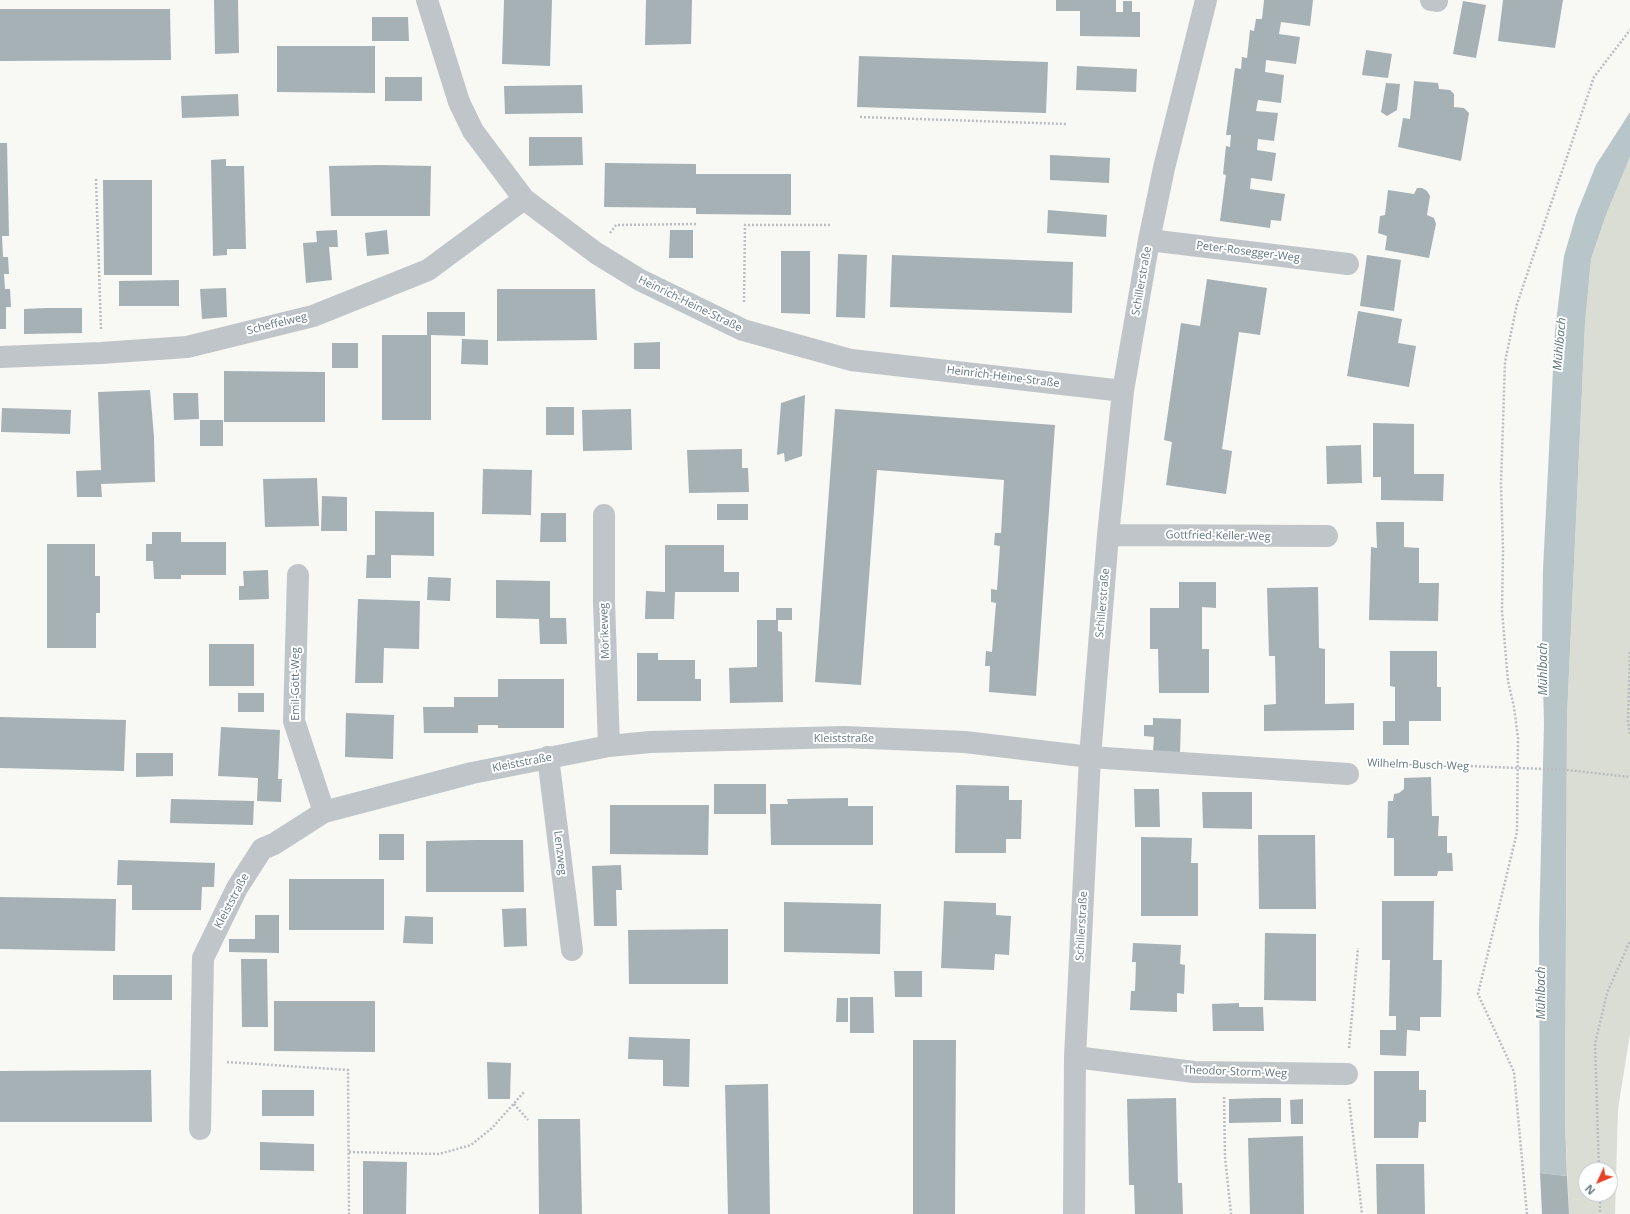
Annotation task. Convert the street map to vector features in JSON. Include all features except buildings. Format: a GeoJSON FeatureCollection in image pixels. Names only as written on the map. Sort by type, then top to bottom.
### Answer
{"type":"FeatureCollection","features":[{"type":"Feature","properties":{"kind":"street","name":"Heinrich-Heine-Straße"},"geometry":{"type":"LineString","coordinates":[[427,0],[459,102],[472,131],[524,199],[596,253],[640,280],[743,330],[851,360],[1123,391]]}},
{"type":"Feature","properties":{"kind":"street","name":"Schillerstraße"},"geometry":{"type":"LineString","coordinates":[[1074,1214],[1075,1057],[1090,757],[1108,535],[1123,391],[1149,240],[1164,168],[1206,0]]}},
{"type":"Feature","properties":{"kind":"street","name":"Scheffelweg"},"geometry":{"type":"LineString","coordinates":[[0,357],[101,353],[187,347],[313,316],[428,270],[524,199]]}},
{"type":"Feature","properties":{"kind":"street","name":"Peter-Rosegger-Weg"},"geometry":{"type":"LineString","coordinates":[[1149,240],[1348,264]]}},
{"type":"Feature","properties":{"kind":"street","name":"Mörikeweg"},"geometry":{"type":"LineString","coordinates":[[604,515],[604,602],[609,746]]}},
{"type":"Feature","properties":{"kind":"street","name":"Gottfried-Keller-Weg"},"geometry":{"type":"LineString","coordinates":[[1108,535],[1327,536]]}},
{"type":"Feature","properties":{"kind":"street","name":"Emil-Gött-Weg"},"geometry":{"type":"LineString","coordinates":[[298,575],[294,721],[324,812]]}},
{"type":"Feature","properties":{"kind":"street","name":"Kleiststraße"},"geometry":{"type":"LineString","coordinates":[[200,1129],[203,958],[237,888],[262,849],[274,844],[324,812],[472,773],[609,746],[650,742],[844,738],[965,742],[1090,757]]}},
{"type":"Feature","properties":{"kind":"street","name":"Lenzweg"},"geometry":{"type":"LineString","coordinates":[[548,757],[572,950]]}},
{"type":"Feature","properties":{"kind":"street"},"geometry":{"type":"LineString","coordinates":[[1090,757],[1348,774]]}},
{"type":"Feature","properties":{"kind":"street","name":"Theodor-Storm-Weg"},"geometry":{"type":"LineString","coordinates":[[1075,1057],[1194,1072],[1347,1074]]}},
{"type":"Feature","properties":{"kind":"path"},"geometry":{"type":"LineString","coordinates":[[1527,1214],[1514,1072],[1478,994],[1517,832],[1516,768],[1518,738],[1514,707],[1508,681],[1502,611],[1503,550],[1501,484],[1505,362],[1517,304],[1594,76],[1630,30]]}},
{"type":"Feature","properties":{"kind":"path"},"geometry":{"type":"LineString","coordinates":[[860,117],[1066,124]]}},
{"type":"Feature","properties":{"kind":"path"},"geometry":{"type":"LineString","coordinates":[[96,179],[101,353]]}},
{"type":"Feature","properties":{"kind":"path"},"geometry":{"type":"LineString","coordinates":[[596,253],[616,225],[698,224]]}},
{"type":"Feature","properties":{"kind":"path"},"geometry":{"type":"LineString","coordinates":[[743,330],[745,225],[830,225]]}},
{"type":"Feature","properties":{"kind":"path"},"geometry":{"type":"LineString","coordinates":[[1630,652],[1628,721],[1630,736]]}},
{"type":"Feature","properties":{"kind":"path","name":"Wilhelm-Busch-Weg"},"geometry":{"type":"LineString","coordinates":[[1348,774],[1363,762],[1566,770],[1630,777]]}},
{"type":"Feature","properties":{"kind":"path"},"geometry":{"type":"LineString","coordinates":[[1599,1162],[1595,1044],[1607,993],[1630,941]]}},
{"type":"Feature","properties":{"kind":"path"},"geometry":{"type":"LineString","coordinates":[[202,1060],[348,1070],[349,1214]]}},
{"type":"Feature","properties":{"kind":"path"},"geometry":{"type":"LineString","coordinates":[[1224,1072],[1225,1157],[1231,1214]]}},
{"type":"Feature","properties":{"kind":"path"},"geometry":{"type":"LineString","coordinates":[[349,1152],[439,1154],[471,1145],[492,1128],[525,1091]]}},
{"type":"Feature","properties":{"kind":"path"},"geometry":{"type":"LineString","coordinates":[[514,1104],[528,1120]]}},
{"type":"Feature","properties":{"kind":"path"},"geometry":{"type":"LineString","coordinates":[[1600,1202],[1600,1214]]}},
{"type":"Feature","properties":{"kind":"shaded area"},"geometry":{"type":"Polygon","coordinates":[[[1630,157],[1630,1034],[1618,1109],[1616,1162],[1578,1162],[1578,1202],[1615,1202],[1615,1214],[1569,1214],[1565,1121],[1567,716],[1585,324],[1591,259],[1606,215],[1630,157]]]}},
{"type":"Feature","properties":{"kind":"water","name":"Mühlbach"},"geometry":{"type":"Polygon","coordinates":[[[1630,112],[1630,157],[1606,215],[1591,259],[1585,324],[1567,716],[1565,1121],[1567,1176],[1540,1173],[1539,930],[1544,723],[1542,647],[1543,569],[1555,331],[1564,256],[1576,215],[1596,165],[1630,112]]]}}]}
